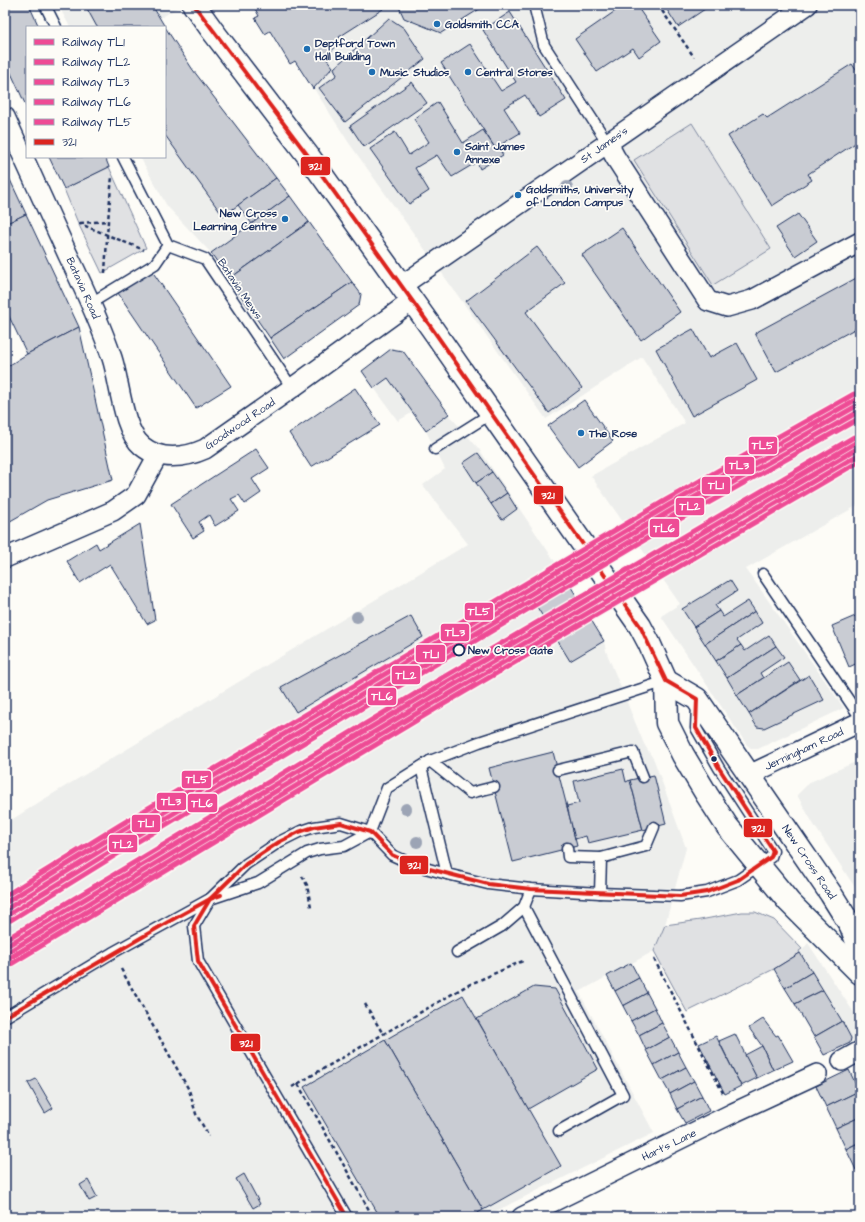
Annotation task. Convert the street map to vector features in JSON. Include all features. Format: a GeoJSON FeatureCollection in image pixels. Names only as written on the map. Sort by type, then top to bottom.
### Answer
{"type":"FeatureCollection","features":[{"type":"Feature","properties":{"kind":"highway"},"geometry":{"type":"LineString","coordinates":[[194,5],[309,157],[492,413],[640,626],[666,681],[667,723],[683,755],[719,814],[789,902],[860,973]]}},
{"type":"Feature","properties":{"kind":"highway","name":"New Cross Road"},"geometry":{"type":"LineString","coordinates":[[666,681],[697,699],[831,894],[851,926],[860,950]]}},
{"type":"Feature","properties":{"kind":"street","name":"St James's"},"geometry":{"type":"LineString","coordinates":[[406,293],[607,142],[807,5]]}},
{"type":"Feature","properties":{"kind":"street","name":"Batavia Road"},"geometry":{"type":"LineString","coordinates":[[5,117],[90,303],[112,358],[129,428],[141,446],[158,455]]}},
{"type":"Feature","properties":{"kind":"street"},"geometry":{"type":"LineString","coordinates":[[607,142],[708,301],[727,307],[752,300],[860,242]]}},
{"type":"Feature","properties":{"kind":"street","name":"Goodwood Road"},"geometry":{"type":"LineString","coordinates":[[158,455],[176,457],[192,454],[204,449],[292,388],[406,293]]}},
{"type":"Feature","properties":{"kind":"street"},"geometry":{"type":"LineString","coordinates":[[5,558],[113,511],[136,495],[158,455]]}},
{"type":"Feature","properties":{"kind":"street","name":"Jerningham Road"},"geometry":{"type":"LineString","coordinates":[[749,775],[860,722]]}},
{"type":"Feature","properties":{"kind":"street"},"geometry":{"type":"LineString","coordinates":[[842,1061],[860,1051]]}},
{"type":"Feature","properties":{"kind":"street","name":"Hart's Lane"},"geometry":{"type":"LineString","coordinates":[[522,1217],[733,1113],[817,1074]]}},
{"type":"Feature","properties":{"kind":"lane"},"geometry":{"type":"LineString","coordinates":[[45,5],[56,26]]}},
{"type":"Feature","properties":{"kind":"lane"},"geometry":{"type":"LineString","coordinates":[[534,5],[544,45],[607,142]]}},
{"type":"Feature","properties":{"kind":"lane"},"geometry":{"type":"LineString","coordinates":[[90,303],[155,264],[168,245],[124,158]]}},
{"type":"Feature","properties":{"kind":"lane","name":"Batavia Mews"},"geometry":{"type":"LineString","coordinates":[[168,245],[205,259],[292,388]]}},
{"type":"Feature","properties":{"kind":"lane"},"geometry":{"type":"LineString","coordinates":[[435,449],[492,413]]}},
{"type":"Feature","properties":{"kind":"lane"},"geometry":{"type":"LineString","coordinates":[[763,574],[860,717]]}},
{"type":"Feature","properties":{"kind":"lane"},"geometry":{"type":"LineString","coordinates":[[5,1017],[112,953],[210,899],[258,883],[307,853],[344,846],[370,832],[388,788],[430,762],[479,742],[666,681]]}},
{"type":"Feature","properties":{"kind":"lane"},"geometry":{"type":"LineString","coordinates":[[347,1217],[198,961],[194,926],[210,899],[246,864],[280,842],[299,832],[314,827],[341,823],[370,832],[392,855],[414,865],[488,884],[531,889],[689,896],[707,892],[738,880],[771,857],[773,851],[719,768],[696,728],[697,699]]}},
{"type":"Feature","properties":{"kind":"lane"},"geometry":{"type":"LineString","coordinates":[[558,770],[633,752],[643,777]]}},
{"type":"Feature","properties":{"kind":"lane"},"geometry":{"type":"LineString","coordinates":[[430,762],[470,793],[494,787]]}},
{"type":"Feature","properties":{"kind":"lane"},"geometry":{"type":"LineString","coordinates":[[421,767],[447,874]]}},
{"type":"Feature","properties":{"kind":"lane"},"geometry":{"type":"LineString","coordinates":[[567,848],[568,857],[601,858],[646,846],[654,827]]}},
{"type":"Feature","properties":{"kind":"lane"},"geometry":{"type":"LineString","coordinates":[[600,893],[601,858]]}},
{"type":"Feature","properties":{"kind":"lane"},"geometry":{"type":"LineString","coordinates":[[457,952],[502,926],[524,907],[531,889]]}},
{"type":"Feature","properties":{"kind":"lane"},"geometry":{"type":"LineString","coordinates":[[524,907],[624,1095],[559,1131]]}},
{"type":"Feature","properties":{"kind":"path"},"geometry":{"type":"LineString","coordinates":[[658,5],[706,74]]}},
{"type":"Feature","properties":{"kind":"path"},"geometry":{"type":"LineString","coordinates":[[105,277],[112,176]]}},
{"type":"Feature","properties":{"kind":"path"},"geometry":{"type":"LineString","coordinates":[[74,225],[78,223],[108,221]]}},
{"type":"Feature","properties":{"kind":"path"},"geometry":{"type":"LineString","coordinates":[[78,223],[146,251]]}},
{"type":"Feature","properties":{"kind":"path"},"geometry":{"type":"LineString","coordinates":[[112,953],[189,1090],[196,1114],[210,1136]]}},
{"type":"Feature","properties":{"kind":"path"},"geometry":{"type":"LineString","coordinates":[[654,959],[733,1113]]}},
{"type":"Feature","properties":{"kind":"path"},"geometry":{"type":"LineString","coordinates":[[294,1086],[466,986],[525,960]]}},
{"type":"Feature","properties":{"kind":"path"},"geometry":{"type":"LineString","coordinates":[[365,1004],[383,1034]]}},
{"type":"Feature","properties":{"kind":"path"},"geometry":{"type":"LineString","coordinates":[[298,1084],[373,1217]]}},
{"type":"Feature","properties":{"kind":"shaded area"},"geometry":{"type":"Polygon","coordinates":[[[58,5],[182,5],[159,19],[164,26],[69,26],[58,5]]]}},
{"type":"Feature","properties":{"kind":"shaded area"},"geometry":{"type":"Polygon","coordinates":[[[253,5],[860,5],[860,504],[746,569],[844,708],[758,749],[752,749],[747,745],[661,616],[680,604],[591,476],[685,423],[642,357],[546,419],[349,143],[296,61],[290,64],[270,31],[265,34],[255,18],[259,16],[253,5]]]}},
{"type":"Feature","properties":{"kind":"shaded area"},"geometry":{"type":"Polygon","coordinates":[[[166,29],[193,70],[277,177],[361,294],[359,305],[284,359],[211,253],[167,206],[141,158],[166,158],[166,29]]]}},
{"type":"Feature","properties":{"kind":"shaded area"},"geometry":{"type":"Polygon","coordinates":[[[692,123],[771,249],[713,285],[634,160],[692,123]]]}},
{"type":"Feature","properties":{"kind":"shaded area"},"geometry":{"type":"Polygon","coordinates":[[[109,167],[146,248],[102,273],[78,223],[64,189],[109,167]]]}},
{"type":"Feature","properties":{"kind":"shaded area"},"geometry":{"type":"Polygon","coordinates":[[[391,349],[479,449],[560,569],[604,641],[606,651],[644,744],[654,760],[686,848],[665,925],[654,951],[579,992],[654,1133],[484,1217],[5,1217],[5,824],[468,544],[423,485],[445,469],[426,431],[413,412],[398,421],[362,371],[391,349]]]}},
{"type":"Feature","properties":{"kind":"shaded area"},"geometry":{"type":"Polygon","coordinates":[[[860,760],[860,895],[814,825],[797,795],[810,782],[860,760]]]}},
{"type":"Feature","properties":{"kind":"shaded area"},"geometry":{"type":"Polygon","coordinates":[[[742,912],[755,912],[774,920],[802,949],[799,951],[800,953],[774,969],[687,1012],[654,951],[665,925],[742,912]]]}},
{"type":"Feature","properties":{"kind":"shaded area"},"geometry":{"type":"Polygon","coordinates":[[[808,943],[860,1022],[860,1041],[850,1043],[824,1055],[774,969],[800,953],[808,943]]]}},
{"type":"Feature","properties":{"kind":"building"},"geometry":{"type":"Polygon","coordinates":[[[5,5],[29,5],[39,26],[26,26],[26,106],[5,60],[5,5]]]}},
{"type":"Feature","properties":{"kind":"building"},"geometry":{"type":"Polygon","coordinates":[[[85,5],[152,5],[164,26],[96,26],[85,5]]]}},
{"type":"Feature","properties":{"kind":"building","name":"Deptford Town Hall Building"},"geometry":{"type":"Polygon","coordinates":[[[253,5],[380,5],[383,9],[339,37],[342,41],[325,57],[333,67],[313,89],[295,61],[290,64],[270,31],[265,34],[255,18],[259,16],[253,5]]]}},
{"type":"Feature","properties":{"kind":"building","name":"Goldsmith CCA"},"geometry":{"type":"Polygon","coordinates":[[[398,5],[486,5],[441,33],[404,18],[398,5]]]}},
{"type":"Feature","properties":{"kind":"building"},"geometry":{"type":"Polygon","coordinates":[[[624,5],[636,5],[661,41],[639,57],[633,48],[597,72],[575,39],[624,5]]]}},
{"type":"Feature","properties":{"kind":"building"},"geometry":{"type":"Polygon","coordinates":[[[664,5],[711,5],[678,27],[664,5]]]}},
{"type":"Feature","properties":{"kind":"building","name":"Central Stores"},"geometry":{"type":"Polygon","coordinates":[[[510,12],[566,100],[539,117],[525,95],[504,108],[520,133],[495,148],[441,63],[470,44],[501,91],[516,82],[483,30],[510,12]]]}},
{"type":"Feature","properties":{"kind":"building","name":"Music Studios"},"geometry":{"type":"Polygon","coordinates":[[[389,18],[404,28],[425,59],[345,122],[319,88],[337,75],[334,68],[389,18]]]}},
{"type":"Feature","properties":{"kind":"building"},"geometry":{"type":"Polygon","coordinates":[[[166,29],[193,70],[276,178],[223,216],[166,136],[166,29]]]}},
{"type":"Feature","properties":{"kind":"building"},"geometry":{"type":"Polygon","coordinates":[[[852,64],[860,76],[860,140],[808,174],[812,180],[772,206],[728,136],[763,114],[767,118],[852,64]]]}},
{"type":"Feature","properties":{"kind":"building"},"geometry":{"type":"Polygon","coordinates":[[[412,82],[427,103],[364,147],[350,126],[412,82]]]}},
{"type":"Feature","properties":{"kind":"building","name":"Saint James Annexe"},"geometry":{"type":"Polygon","coordinates":[[[438,102],[463,143],[483,130],[495,148],[498,147],[503,155],[480,169],[477,162],[452,177],[437,155],[415,168],[429,191],[409,204],[370,149],[395,132],[409,155],[429,142],[414,119],[438,102]]]}},
{"type":"Feature","properties":{"kind":"building"},"geometry":{"type":"Polygon","coordinates":[[[49,158],[105,158],[109,167],[64,189],[49,158]]]}},
{"type":"Feature","properties":{"kind":"building"},"geometry":{"type":"Polygon","coordinates":[[[5,169],[26,214],[5,224],[5,169]]]}},
{"type":"Feature","properties":{"kind":"building"},"geometry":{"type":"Polygon","coordinates":[[[276,178],[290,196],[252,224],[238,205],[276,178]]]}},
{"type":"Feature","properties":{"kind":"building"},"geometry":{"type":"Polygon","coordinates":[[[290,196],[309,222],[229,279],[211,253],[290,196]]]}},
{"type":"Feature","properties":{"kind":"building"},"geometry":{"type":"Polygon","coordinates":[[[26,214],[79,327],[27,354],[5,308],[5,224],[26,214]]]}},
{"type":"Feature","properties":{"kind":"building"},"geometry":{"type":"Polygon","coordinates":[[[798,214],[817,241],[795,256],[776,228],[798,214]]]}},
{"type":"Feature","properties":{"kind":"building"},"geometry":{"type":"Polygon","coordinates":[[[309,222],[352,282],[270,338],[229,279],[309,222]]]}},
{"type":"Feature","properties":{"kind":"building"},"geometry":{"type":"Polygon","coordinates":[[[622,228],[680,312],[641,340],[582,255],[622,228]]]}},
{"type":"Feature","properties":{"kind":"building"},"geometry":{"type":"Polygon","coordinates":[[[537,247],[565,283],[526,312],[582,388],[549,413],[466,301],[537,247]]]}},
{"type":"Feature","properties":{"kind":"building"},"geometry":{"type":"Polygon","coordinates":[[[152,271],[231,386],[196,408],[118,293],[152,271]]]}},
{"type":"Feature","properties":{"kind":"building"},"geometry":{"type":"Polygon","coordinates":[[[860,276],[860,326],[776,372],[755,333],[860,276]]]}},
{"type":"Feature","properties":{"kind":"building"},"geometry":{"type":"Polygon","coordinates":[[[352,282],[361,294],[359,305],[284,359],[270,338],[352,282]]]}},
{"type":"Feature","properties":{"kind":"building"},"geometry":{"type":"Polygon","coordinates":[[[79,327],[113,480],[47,500],[5,524],[5,368],[27,354],[79,327]]]}},
{"type":"Feature","properties":{"kind":"building"},"geometry":{"type":"Polygon","coordinates":[[[693,329],[709,358],[737,343],[757,380],[692,416],[656,349],[693,329]]]}},
{"type":"Feature","properties":{"kind":"building"},"geometry":{"type":"Polygon","coordinates":[[[391,349],[403,351],[449,414],[426,431],[388,378],[374,388],[362,371],[391,349]]]}},
{"type":"Feature","properties":{"kind":"building"},"geometry":{"type":"Polygon","coordinates":[[[355,388],[380,425],[311,467],[289,433],[355,388]]]}},
{"type":"Feature","properties":{"kind":"building","name":"The Rose"},"geometry":{"type":"Polygon","coordinates":[[[584,400],[613,441],[578,467],[548,426],[584,400]]]}},
{"type":"Feature","properties":{"kind":"building"},"geometry":{"type":"Polygon","coordinates":[[[256,449],[269,468],[252,479],[261,493],[245,504],[239,495],[231,499],[239,511],[215,526],[209,515],[199,522],[204,531],[193,538],[171,504],[256,449]]]}},
{"type":"Feature","properties":{"kind":"building"},"geometry":{"type":"Polygon","coordinates":[[[478,453],[492,472],[476,483],[463,463],[478,453]]]}},
{"type":"Feature","properties":{"kind":"building"},"geometry":{"type":"Polygon","coordinates":[[[492,472],[507,493],[491,504],[476,483],[492,472]]]}},
{"type":"Feature","properties":{"kind":"building"},"geometry":{"type":"Polygon","coordinates":[[[507,493],[517,509],[502,520],[491,504],[507,493]]]}},
{"type":"Feature","properties":{"kind":"building"},"geometry":{"type":"Polygon","coordinates":[[[140,524],[155,620],[147,624],[110,564],[80,583],[67,561],[96,543],[99,549],[140,524]]]}},
{"type":"Feature","properties":{"kind":"building","name":"New Cross Gate"},"geometry":{"type":"Polygon","coordinates":[[[560,569],[604,641],[570,661],[526,589],[560,569]]]}},
{"type":"Feature","properties":{"kind":"building"},"geometry":{"type":"Polygon","coordinates":[[[730,580],[737,591],[715,605],[719,611],[694,627],[682,609],[730,580]]]}},
{"type":"Feature","properties":{"kind":"building"},"geometry":{"type":"Polygon","coordinates":[[[748,601],[755,611],[705,644],[694,627],[719,611],[723,617],[748,601]]]}},
{"type":"Feature","properties":{"kind":"building"},"geometry":{"type":"Polygon","coordinates":[[[755,611],[762,623],[737,640],[741,645],[716,661],[705,644],[755,611]]]}},
{"type":"Feature","properties":{"kind":"building"},"geometry":{"type":"Polygon","coordinates":[[[860,614],[860,662],[849,667],[832,626],[860,614]]]}},
{"type":"Feature","properties":{"kind":"building"},"geometry":{"type":"Polygon","coordinates":[[[411,616],[423,637],[296,712],[281,687],[411,616]]]}},
{"type":"Feature","properties":{"kind":"building"},"geometry":{"type":"Polygon","coordinates":[[[769,635],[776,646],[727,678],[716,661],[741,645],[745,651],[769,635]]]}},
{"type":"Feature","properties":{"kind":"building"},"geometry":{"type":"Polygon","coordinates":[[[776,646],[784,657],[760,673],[763,678],[737,695],[727,678],[776,646]]]}},
{"type":"Feature","properties":{"kind":"building"},"geometry":{"type":"Polygon","coordinates":[[[788,662],[800,680],[749,714],[737,695],[788,662]]]}},
{"type":"Feature","properties":{"kind":"building"},"geometry":{"type":"Polygon","coordinates":[[[809,675],[824,700],[764,728],[757,727],[749,714],[809,675]]]}},
{"type":"Feature","properties":{"kind":"building"},"geometry":{"type":"Polygon","coordinates":[[[553,752],[577,846],[513,862],[489,768],[553,752]]]}},
{"type":"Feature","properties":{"kind":"building"},"geometry":{"type":"Polygon","coordinates":[[[623,769],[626,782],[630,780],[643,830],[588,843],[586,836],[575,839],[567,806],[579,803],[574,781],[623,769]]]}},
{"type":"Feature","properties":{"kind":"building"},"geometry":{"type":"Polygon","coordinates":[[[654,775],[666,824],[643,830],[630,780],[654,775]]]}},
{"type":"Feature","properties":{"kind":"building"},"geometry":{"type":"Polygon","coordinates":[[[800,953],[812,972],[785,988],[774,969],[800,953]]]}},
{"type":"Feature","properties":{"kind":"building"},"geometry":{"type":"Polygon","coordinates":[[[631,963],[639,978],[615,991],[607,976],[631,963]]]}},
{"type":"Feature","properties":{"kind":"building"},"geometry":{"type":"Polygon","coordinates":[[[812,972],[823,990],[795,1004],[785,988],[812,972]]]}},
{"type":"Feature","properties":{"kind":"building"},"geometry":{"type":"Polygon","coordinates":[[[639,978],[647,993],[623,1006],[615,991],[639,978]]]}},
{"type":"Feature","properties":{"kind":"building"},"geometry":{"type":"Polygon","coordinates":[[[534,987],[555,989],[598,1069],[528,1109],[477,1019],[534,987]]]}},
{"type":"Feature","properties":{"kind":"building"},"geometry":{"type":"Polygon","coordinates":[[[823,990],[842,1021],[814,1037],[795,1004],[823,990]]]}},
{"type":"Feature","properties":{"kind":"building"},"geometry":{"type":"Polygon","coordinates":[[[647,993],[655,1008],[631,1021],[623,1006],[647,993]]]}},
{"type":"Feature","properties":{"kind":"building"},"geometry":{"type":"Polygon","coordinates":[[[463,995],[561,1166],[483,1210],[385,1040],[463,995]]]}},
{"type":"Feature","properties":{"kind":"building"},"geometry":{"type":"Polygon","coordinates":[[[655,1008],[662,1023],[639,1035],[631,1021],[655,1008]]]}},
{"type":"Feature","properties":{"kind":"building"},"geometry":{"type":"Polygon","coordinates":[[[763,1019],[776,1036],[778,1035],[793,1061],[773,1070],[762,1046],[749,1028],[763,1019]]]}},
{"type":"Feature","properties":{"kind":"building"},"geometry":{"type":"Polygon","coordinates":[[[842,1021],[851,1038],[850,1043],[824,1055],[814,1037],[842,1021]]]}},
{"type":"Feature","properties":{"kind":"building"},"geometry":{"type":"Polygon","coordinates":[[[662,1023],[670,1037],[646,1050],[639,1035],[662,1023]]]}},
{"type":"Feature","properties":{"kind":"building"},"geometry":{"type":"Polygon","coordinates":[[[735,1034],[757,1078],[741,1086],[719,1041],[735,1034]]]}},
{"type":"Feature","properties":{"kind":"building"},"geometry":{"type":"Polygon","coordinates":[[[716,1036],[741,1086],[725,1094],[699,1044],[716,1036]]]}},
{"type":"Feature","properties":{"kind":"building"},"geometry":{"type":"Polygon","coordinates":[[[670,1037],[678,1052],[654,1065],[646,1050],[670,1037]]]}},
{"type":"Feature","properties":{"kind":"building"},"geometry":{"type":"Polygon","coordinates":[[[385,1040],[483,1210],[471,1217],[380,1217],[304,1087],[385,1040]]]}},
{"type":"Feature","properties":{"kind":"building"},"geometry":{"type":"Polygon","coordinates":[[[762,1046],[773,1070],[757,1078],[745,1055],[762,1046]]]}},
{"type":"Feature","properties":{"kind":"building"},"geometry":{"type":"Polygon","coordinates":[[[678,1052],[686,1067],[662,1080],[654,1065],[678,1052]]]}},
{"type":"Feature","properties":{"kind":"building"},"geometry":{"type":"Polygon","coordinates":[[[686,1067],[694,1081],[670,1094],[662,1080],[686,1067]]]}},
{"type":"Feature","properties":{"kind":"building"},"geometry":{"type":"Polygon","coordinates":[[[849,1070],[859,1091],[826,1107],[816,1086],[849,1070]]]}},
{"type":"Feature","properties":{"kind":"building"},"geometry":{"type":"Polygon","coordinates":[[[36,1079],[53,1108],[45,1113],[28,1083],[36,1079]]]}},
{"type":"Feature","properties":{"kind":"building"},"geometry":{"type":"Polygon","coordinates":[[[694,1081],[702,1096],[677,1109],[670,1094],[694,1081]]]}},
{"type":"Feature","properties":{"kind":"building"},"geometry":{"type":"Polygon","coordinates":[[[859,1091],[860,1117],[836,1128],[826,1107],[859,1091]]]}},
{"type":"Feature","properties":{"kind":"building"},"geometry":{"type":"Polygon","coordinates":[[[702,1096],[709,1111],[685,1123],[677,1109],[702,1096]]]}},
{"type":"Feature","properties":{"kind":"building"},"geometry":{"type":"Polygon","coordinates":[[[860,1117],[860,1142],[846,1149],[836,1128],[860,1117]]]}},
{"type":"Feature","properties":{"kind":"building"},"geometry":{"type":"Polygon","coordinates":[[[860,1142],[860,1168],[856,1170],[846,1149],[860,1142]]]}},
{"type":"Feature","properties":{"kind":"building"},"geometry":{"type":"Polygon","coordinates":[[[244,1174],[260,1204],[253,1208],[236,1179],[244,1174]]]}},
{"type":"Feature","properties":{"kind":"building"},"geometry":{"type":"Polygon","coordinates":[[[88,1180],[97,1197],[89,1201],[80,1185],[88,1180]]]}},
{"type":"Feature","properties":{"kind":"rail line","name":"TL5"},"geometry":{"type":"LineString","coordinates":[[5,896],[120,825],[666,500],[854,394]]}},
{"type":"Feature","properties":{"kind":"rail line","name":"TL3"},"geometry":{"type":"LineString","coordinates":[[5,903],[123,830],[669,505],[857,399]]}},
{"type":"Feature","properties":{"kind":"rail line","name":"TL1"},"geometry":{"type":"LineString","coordinates":[[5,910],[126,835],[672,510],[860,404]]}},
{"type":"Feature","properties":{"kind":"rail line","name":"TL2"},"geometry":{"type":"LineString","coordinates":[[8,915],[129,840],[675,515],[860,411]]}},
{"type":"Feature","properties":{"kind":"rail line","name":"TL6"},"geometry":{"type":"LineString","coordinates":[[11,920],[132,845],[678,520],[860,418]]}},
{"type":"Feature","properties":{"kind":"rail line","name":"TL5"},"geometry":{"type":"LineString","coordinates":[[5,940],[425,688],[854,437]]}},
{"type":"Feature","properties":{"kind":"rail line","name":"TL3"},"geometry":{"type":"LineString","coordinates":[[5,947],[428,693],[857,442]]}},
{"type":"Feature","properties":{"kind":"rail line","name":"TL1"},"geometry":{"type":"LineString","coordinates":[[5,954],[431,698],[860,447]]}},
{"type":"Feature","properties":{"kind":"rail line","name":"TL2"},"geometry":{"type":"LineString","coordinates":[[8,959],[434,703],[860,454]]}},
{"type":"Feature","properties":{"kind":"rail line","name":"TL6"},"geometry":{"type":"LineString","coordinates":[[11,964],[437,708],[860,461]]}},
{"type":"Feature","properties":{"kind":"transit line","name":"321"},"geometry":{"type":"LineString","coordinates":[[194,5],[309,157],[431,327],[640,626],[666,681],[697,699],[696,728],[719,768],[773,851],[771,857],[738,880],[707,892],[680,896],[531,889],[488,884],[414,865],[392,855],[370,832],[341,823],[314,827],[299,832],[279,842],[246,864],[210,899],[194,926],[198,961],[347,1217]]}},
{"type":"Feature","properties":{"kind":"transit line","name":"321"},"geometry":{"type":"LineString","coordinates":[[5,1017],[168,922],[210,899],[221,895]]}},
{"type":"Feature","properties":{"kind":"place","name":"Goldsmith CCA"},"geometry":{"type":"Point","coordinates":[437,24]}},
{"type":"Feature","properties":{"kind":"place","name":"Deptford Town Hall Building"},"geometry":{"type":"Point","coordinates":[307,49]}},
{"type":"Feature","properties":{"kind":"place","name":"Music Studios"},"geometry":{"type":"Point","coordinates":[372,72]}},
{"type":"Feature","properties":{"kind":"place","name":"Central Stores"},"geometry":{"type":"Point","coordinates":[468,72]}},
{"type":"Feature","properties":{"kind":"place","name":"Saint James Annexe"},"geometry":{"type":"Point","coordinates":[457,152]}},
{"type":"Feature","properties":{"kind":"place","name":"Goldsmiths, University of London Campus"},"geometry":{"type":"Point","coordinates":[518,195]}},
{"type":"Feature","properties":{"kind":"place","name":"New Cross Learning Centre"},"geometry":{"type":"Point","coordinates":[285,219]}},
{"type":"Feature","properties":{"kind":"place","name":"The Rose"},"geometry":{"type":"Point","coordinates":[581,433]}},
{"type":"Feature","properties":{"kind":"place","name":"New Cross Gate"},"geometry":{"type":"Point","coordinates":[459,650]}}]}
